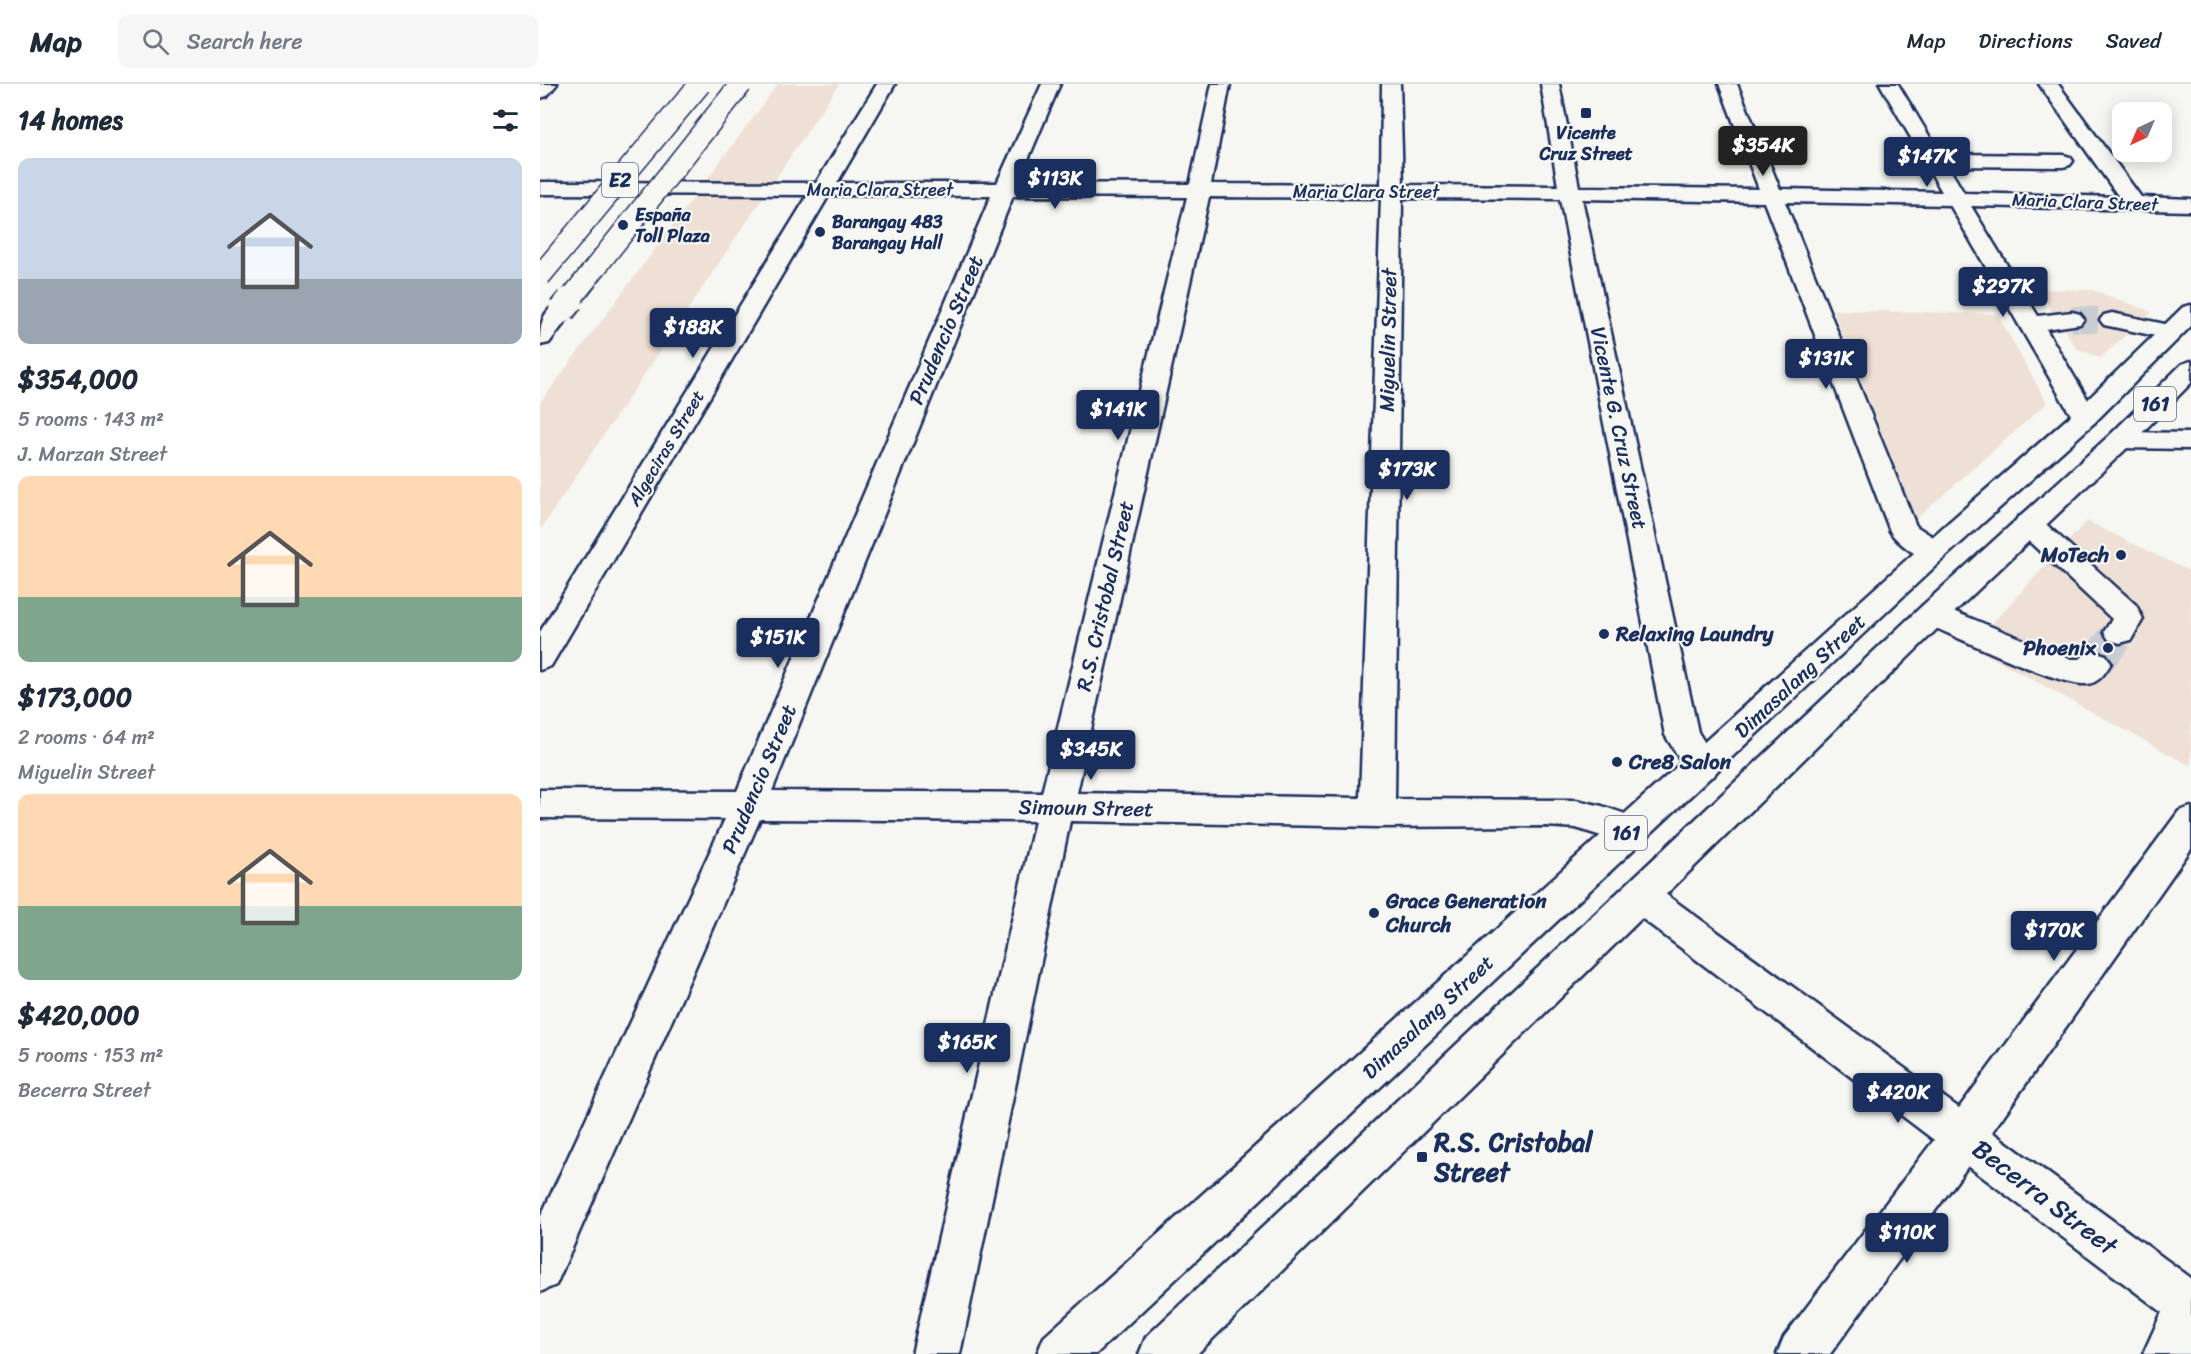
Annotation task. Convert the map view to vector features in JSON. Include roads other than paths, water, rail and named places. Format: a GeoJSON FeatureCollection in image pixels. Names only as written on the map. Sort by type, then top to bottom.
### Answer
{"type":"FeatureCollection","features":[{"type":"Feature","properties":{"kind":"main road"},"geometry":{"type":"LineString","coordinates":[[540,92],[548,84]]}},
{"type":"Feature","properties":{"kind":"main road","name":"E2"},"geometry":{"type":"LineString","coordinates":[[540,276],[700,84]]}},
{"type":"Feature","properties":{"kind":"main road","name":"E2"},"geometry":{"type":"LineString","coordinates":[[540,338],[741,84]]}},
{"type":"Feature","properties":{"kind":"main road","name":"Algeciras Street"},"geometry":{"type":"LineString","coordinates":[[540,658],[820,190],[886,84]]}},
{"type":"Feature","properties":{"kind":"main road","name":"Prudencio Street"},"geometry":{"type":"LineString","coordinates":[[540,1269],[749,804],[1004,191],[1051,84]]}},
{"type":"Feature","properties":{"kind":"main road","name":"R.S. Cristobal Street"},"geometry":{"type":"LineString","coordinates":[[936,1354],[1056,807],[1199,192],[1221,84]]}},
{"type":"Feature","properties":{"kind":"main road","name":"Miguelin Street"},"geometry":{"type":"LineString","coordinates":[[1377,813],[1391,192],[1391,84]]}},
{"type":"Feature","properties":{"kind":"main road","name":"Vicente G. Cruz Street"},"geometry":{"type":"LineString","coordinates":[[1551,84],[1570,194],[1682,735],[1702,766]]}},
{"type":"Feature","properties":{"kind":"main road"},"geometry":{"type":"LineString","coordinates":[[1728,84],[1904,531],[1934,551]]}},
{"type":"Feature","properties":{"kind":"main road"},"geometry":{"type":"LineString","coordinates":[[1889,84],[2085,417]]}},
{"type":"Feature","properties":{"kind":"main road"},"geometry":{"type":"LineString","coordinates":[[2048,84],[2134,203]]}},
{"type":"Feature","properties":{"kind":"main road"},"geometry":{"type":"LineString","coordinates":[[1933,160],[2063,161]]}},
{"type":"Feature","properties":{"kind":"main road","name":"Maria Clara Street"},"geometry":{"type":"LineString","coordinates":[[540,188],[1391,192],[1955,198],[2191,205]]}},
{"type":"Feature","properties":{"kind":"main road"},"geometry":{"type":"LineString","coordinates":[[2031,324],[2072,319]]}},
{"type":"Feature","properties":{"kind":"main road"},"geometry":{"type":"LineString","coordinates":[[2112,320],[2181,322]]}},
{"type":"Feature","properties":{"kind":"main road","name":"Dimasalang Street"},"geometry":{"type":"LineString","coordinates":[[1062,1354],[1934,551],[2085,417],[2181,322]]}},
{"type":"Feature","properties":{"kind":"main road","name":"161"},"geometry":{"type":"LineString","coordinates":[[1163,1354],[1933,614],[2120,440],[2191,369]]}},
{"type":"Feature","properties":{"kind":"main road"},"geometry":{"type":"LineString","coordinates":[[2120,440],[2191,441]]}},
{"type":"Feature","properties":{"kind":"main road"},"geometry":{"type":"LineString","coordinates":[[2028,524],[2125,613],[2128,619],[2120,632]]}},
{"type":"Feature","properties":{"kind":"main road"},"geometry":{"type":"LineString","coordinates":[[1933,614],[2067,670],[2087,672],[2095,663]]}},
{"type":"Feature","properties":{"kind":"main road","name":"Simoun Street"},"geometry":{"type":"LineString","coordinates":[[540,804],[749,804],[1576,814],[1630,830]]}},
{"type":"Feature","properties":{"kind":"main road"},"geometry":{"type":"LineString","coordinates":[[1801,1354],[1964,1136],[2191,821]]}},
{"type":"Feature","properties":{"kind":"main road","name":"Becerra Street"},"geometry":{"type":"LineString","coordinates":[[1640,896],[2190,1305]]}},
{"type":"Feature","properties":{"kind":"main road"},"geometry":{"type":"LineString","coordinates":[[2167,1354],[2190,1305]]}},
{"type":"Feature","properties":{"kind":"tunnel"},"geometry":{"type":"LineString","coordinates":[[2072,319],[2112,320]]}},
{"type":"Feature","properties":{"kind":"tunnel"},"geometry":{"type":"LineString","coordinates":[[2095,663],[2120,632]]}},
{"type":"Feature","properties":{"kind":"place","name":"Vicente Cruz Street"},"geometry":{"type":"Point","coordinates":[1586,113]}},
{"type":"Feature","properties":{"kind":"place","name":"España Toll Plaza"},"geometry":{"type":"Point","coordinates":[623,225]}},
{"type":"Feature","properties":{"kind":"place","name":"Barangay 483 Barangay Hall"},"geometry":{"type":"Point","coordinates":[820,232]}},
{"type":"Feature","properties":{"kind":"place","name":"MoTech"},"geometry":{"type":"Point","coordinates":[2121,555]}},
{"type":"Feature","properties":{"kind":"place","name":"Relaxing Laundry"},"geometry":{"type":"Point","coordinates":[1604,634]}},
{"type":"Feature","properties":{"kind":"place","name":"Phoenix"},"geometry":{"type":"Point","coordinates":[2108,648]}},
{"type":"Feature","properties":{"kind":"place","name":"Cre8 Salon"},"geometry":{"type":"Point","coordinates":[1617,762]}},
{"type":"Feature","properties":{"kind":"place","name":"Grace Generation Church"},"geometry":{"type":"Point","coordinates":[1374,913]}},
{"type":"Feature","properties":{"kind":"place","name":"R.S. Cristobal Street"},"geometry":{"type":"Point","coordinates":[1422,1157]}}]}
